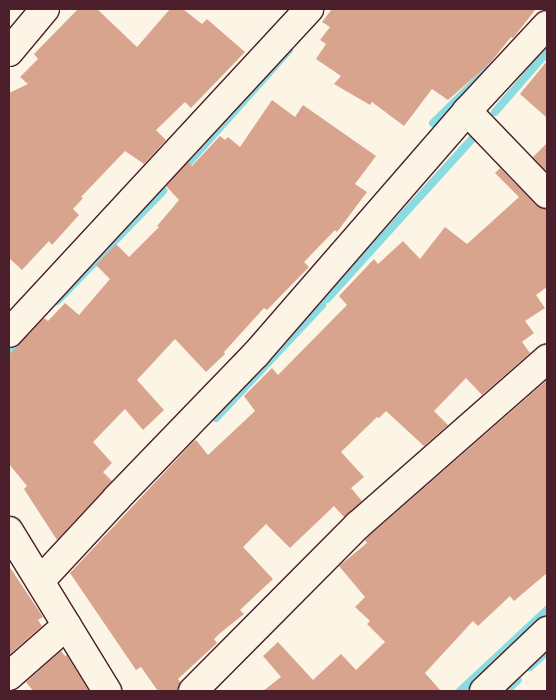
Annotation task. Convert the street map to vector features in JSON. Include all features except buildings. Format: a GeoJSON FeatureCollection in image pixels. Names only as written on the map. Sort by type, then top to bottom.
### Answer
{"type":"FeatureCollection","features":[{"type":"Feature","properties":{"kind":"street"},"geometry":{"type":"LineString","coordinates":[[9,52],[45,9]]}},
{"type":"Feature","properties":{"kind":"street"},"geometry":{"type":"LineString","coordinates":[[9,332],[309,9]]}},
{"type":"Feature","properties":{"kind":"street"},"geometry":{"type":"LineString","coordinates":[[40,581],[256,354],[467,111],[547,25]]}},
{"type":"Feature","properties":{"kind":"street"},"geometry":{"type":"LineString","coordinates":[[467,111],[547,194]]}},
{"type":"Feature","properties":{"kind":"street"},"geometry":{"type":"LineString","coordinates":[[193,691],[358,525],[547,359]]}},
{"type":"Feature","properties":{"kind":"street"},"geometry":{"type":"LineString","coordinates":[[9,531],[107,691]]}},
{"type":"Feature","properties":{"kind":"street"},"geometry":{"type":"LineString","coordinates":[[9,676],[67,625]]}},
{"type":"Feature","properties":{"kind":"street"},"geometry":{"type":"LineString","coordinates":[[484,691],[547,631]]}},
{"type":"Feature","properties":{"kind":"waterway"},"geometry":{"type":"LineString","coordinates":[[182,170],[289,50]]}},
{"type":"Feature","properties":{"kind":"waterway"},"geometry":{"type":"LineString","coordinates":[[495,112],[547,52]]}},
{"type":"Feature","properties":{"kind":"waterway"},"geometry":{"type":"LineString","coordinates":[[433,123],[487,70]]}},
{"type":"Feature","properties":{"kind":"waterway"},"geometry":{"type":"LineString","coordinates":[[327,299],[474,137]]}},
{"type":"Feature","properties":{"kind":"waterway"},"geometry":{"type":"LineString","coordinates":[[100,256],[163,191]]}},
{"type":"Feature","properties":{"kind":"waterway"},"geometry":{"type":"LineString","coordinates":[[57,301],[96,261]]}},
{"type":"Feature","properties":{"kind":"waterway"},"geometry":{"type":"LineString","coordinates":[[216,418],[322,305]]}},
{"type":"Feature","properties":{"kind":"waterway"},"geometry":{"type":"LineString","coordinates":[[9,352],[23,337]]}},
{"type":"Feature","properties":{"kind":"waterway"},"geometry":{"type":"LineString","coordinates":[[460,691],[547,610]]}},
{"type":"Feature","properties":{"kind":"waterway"},"geometry":{"type":"LineString","coordinates":[[530,667],[547,651]]}},
{"type":"Feature","properties":{"kind":"waterway"},"geometry":{"type":"LineString","coordinates":[[506,691],[518,680]]}}]}
